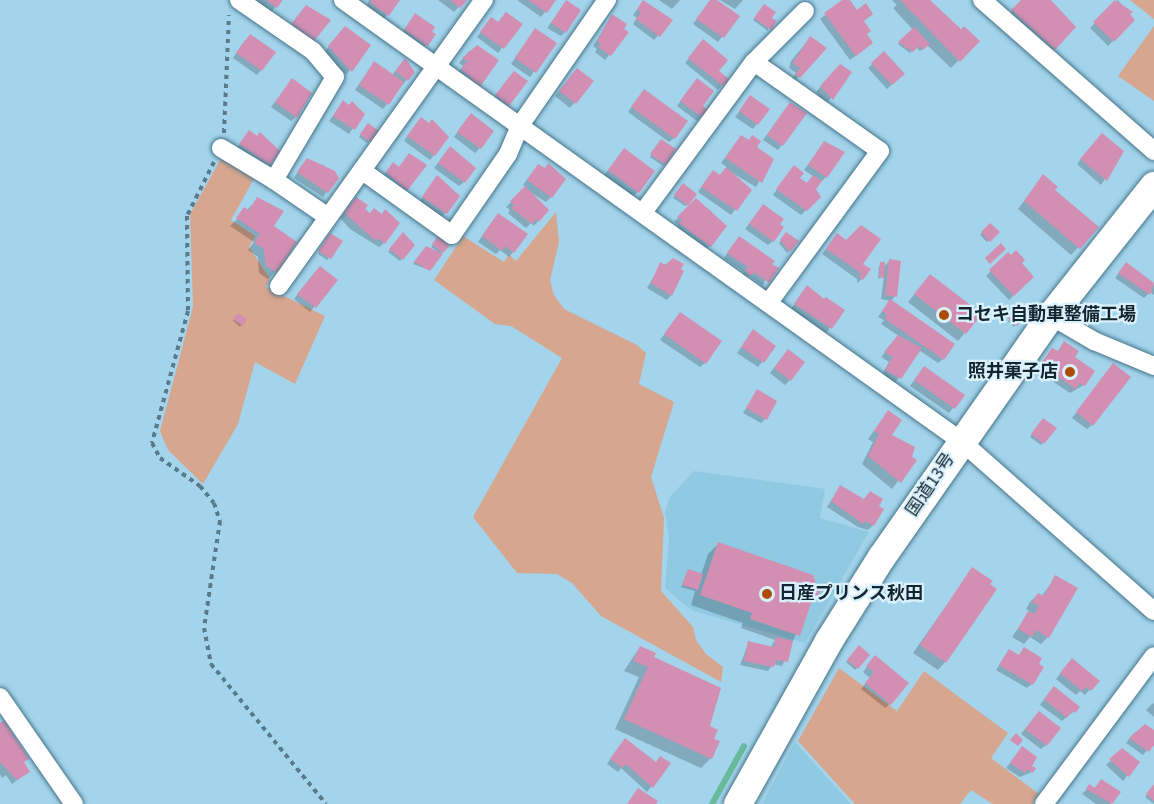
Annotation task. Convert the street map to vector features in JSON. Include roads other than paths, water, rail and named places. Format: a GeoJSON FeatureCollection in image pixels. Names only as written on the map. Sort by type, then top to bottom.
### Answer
{"type":"FeatureCollection","features":[{"type":"Feature","properties":{"kind":"highway","name":"国道13号"},"geometry":{"type":"LineString","coordinates":[[738,804],[829,641],[961,441],[1051,316],[1154,186]]}},
{"type":"Feature","properties":{"kind":"street"},"geometry":{"type":"LineString","coordinates":[[343,0],[644,211],[961,441],[1154,611]]}},
{"type":"Feature","properties":{"kind":"street"},"geometry":{"type":"LineString","coordinates":[[279,286],[328,217],[364,172],[484,0]]}},
{"type":"Feature","properties":{"kind":"street"},"geometry":{"type":"LineString","coordinates":[[364,172],[452,235],[508,154],[521,124],[607,0]]}},
{"type":"Feature","properties":{"kind":"street"},"geometry":{"type":"LineString","coordinates":[[982,0],[1154,151]]}},
{"type":"Feature","properties":{"kind":"street"},"geometry":{"type":"LineString","coordinates":[[234,6],[313,51],[335,77],[274,180]]}},
{"type":"Feature","properties":{"kind":"street"},"geometry":{"type":"LineString","coordinates":[[644,211],[754,62],[805,11]]}},
{"type":"Feature","properties":{"kind":"street"},"geometry":{"type":"LineString","coordinates":[[754,62],[880,151],[770,301]]}},
{"type":"Feature","properties":{"kind":"street"},"geometry":{"type":"LineString","coordinates":[[221,148],[274,180],[328,217]]}},
{"type":"Feature","properties":{"kind":"street"},"geometry":{"type":"LineString","coordinates":[[1051,316],[1104,345],[1154,366]]}},
{"type":"Feature","properties":{"kind":"street"},"geometry":{"type":"LineString","coordinates":[[1044,804],[1154,656]]}},
{"type":"Feature","properties":{"kind":"street"},"geometry":{"type":"LineString","coordinates":[[0,698],[74,804]]}},
{"type":"Feature","properties":{"kind":"waterway"},"geometry":{"type":"LineString","coordinates":[[712,804],[744,746]]}},
{"type":"Feature","properties":{"kind":"place","name":"コセキ自動車整備工場"},"geometry":{"type":"Point","coordinates":[944,315]}},
{"type":"Feature","properties":{"kind":"place","name":"照井菓子店"},"geometry":{"type":"Point","coordinates":[1070,372]}},
{"type":"Feature","properties":{"kind":"place","name":"日産プリンス秋田"},"geometry":{"type":"Point","coordinates":[767,594]}}]}
